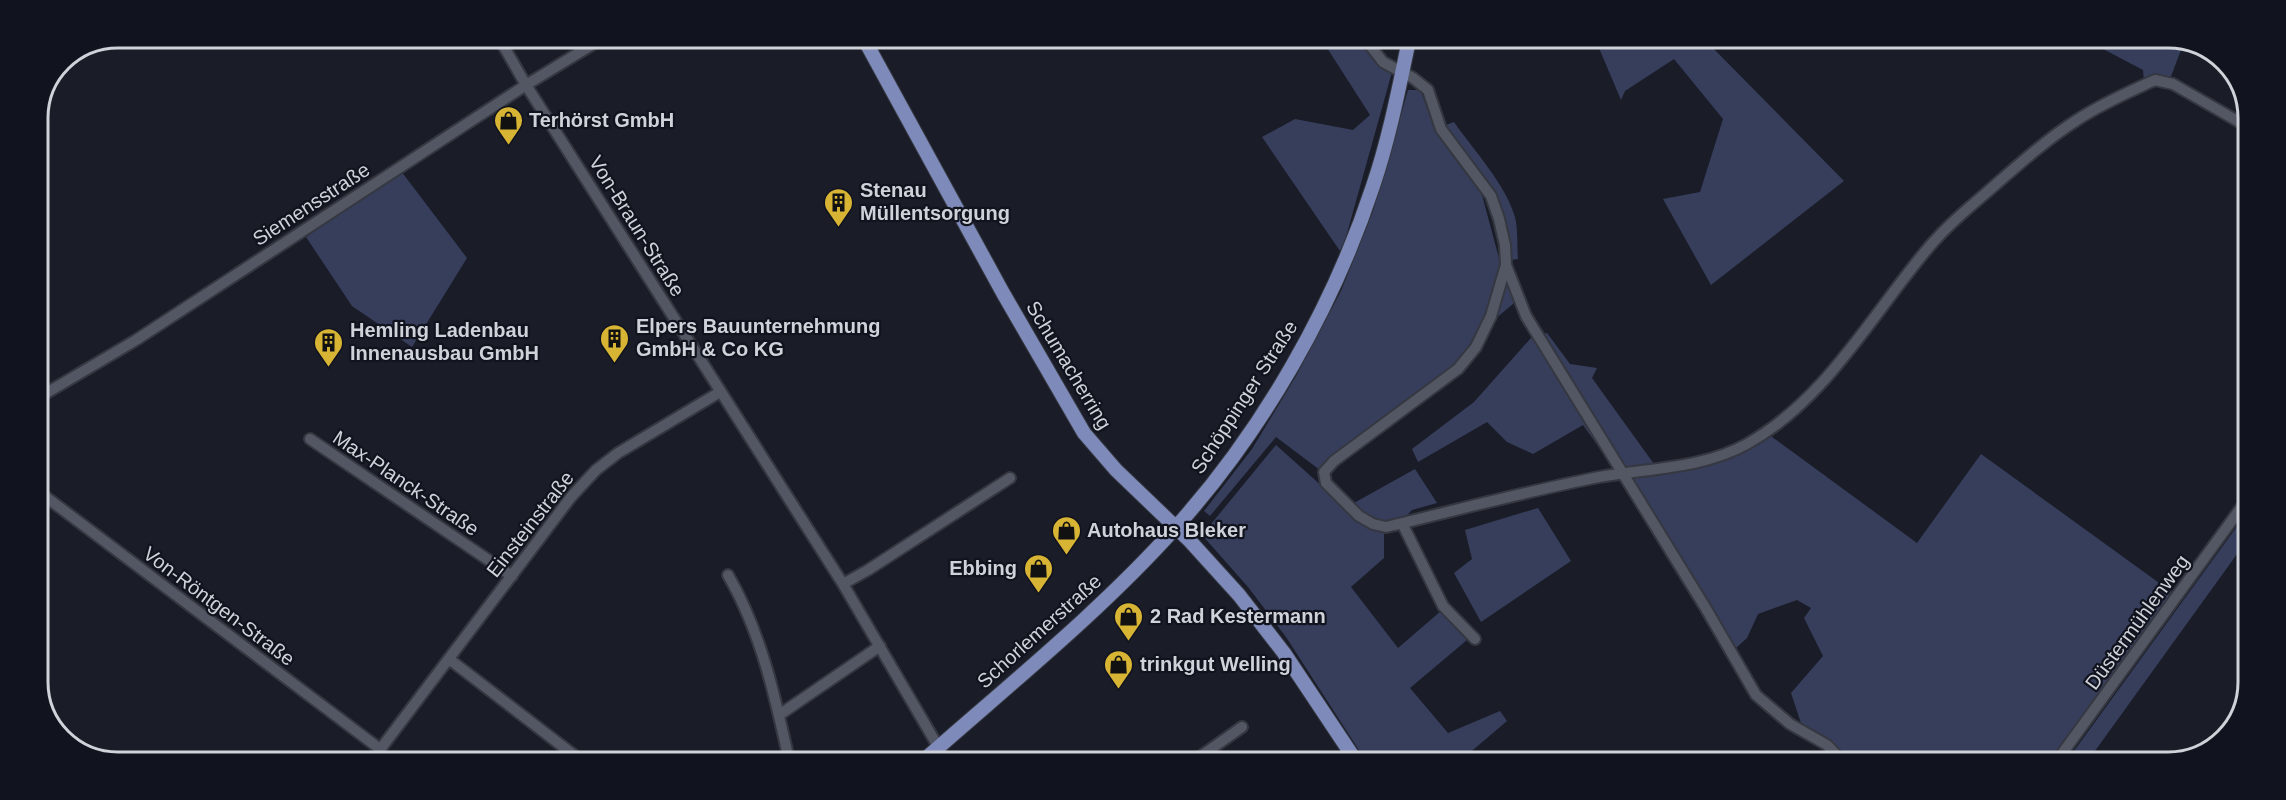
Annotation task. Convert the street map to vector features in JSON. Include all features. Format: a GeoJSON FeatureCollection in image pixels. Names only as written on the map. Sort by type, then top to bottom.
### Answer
{"type":"FeatureCollection","features":[{"type":"Feature","properties":{"kind":"main road","name":"Schumacherring"},"geometry":{"type":"LineString","coordinates":[[869,48],[1003,293],[1084,433],[1116,470],[1190,541],[1239,595],[1284,653],[1350,752]]}},
{"type":"Feature","properties":{"kind":"main road","name":"Schöppinger Straße"},"geometry":{"type":"LineString","coordinates":[[1176,528],[1228,462],[1260,416],[1287,374],[1318,318],[1344,263],[1374,185],[1407,48]]}},
{"type":"Feature","properties":{"kind":"main road","name":"Schorlemerstraße"},"geometry":{"type":"LineString","coordinates":[[933,752],[1083,619],[1176,528]]}},
{"type":"Feature","properties":{"kind":"street","name":"Von-Braun-Straße"},"geometry":{"type":"LineString","coordinates":[[505,48],[843,584],[941,752]]}},
{"type":"Feature","properties":{"kind":"street","name":"Siemensstraße"},"geometry":{"type":"LineString","coordinates":[[48,392],[136,340],[526,85],[588,48]]}},
{"type":"Feature","properties":{"kind":"street"},"geometry":{"type":"LineString","coordinates":[[1372,48],[1383,62],[1413,78],[1428,90],[1441,129],[1491,196],[1505,245],[1506,265],[1526,316],[1705,607],[1756,695],[1790,724],[1827,745],[1834,752]]}},
{"type":"Feature","properties":{"kind":"street"},"geometry":{"type":"LineString","coordinates":[[1506,265],[1491,316],[1476,347],[1458,369],[1334,462],[1324,472],[1326,483],[1359,516],[1372,524],[1386,526],[1402,523],[1622,473],[1658,470],[1726,454],[1749,443],[1809,395],[1837,366],[1912,267],[1942,233],[2018,166],[2059,133],[2094,110],[2155,80],[2164,80],[2238,121]]}},
{"type":"Feature","properties":{"kind":"street","name":"Einsteinstraße"},"geometry":{"type":"LineString","coordinates":[[378,752],[571,497],[596,470],[618,453],[720,392]]}},
{"type":"Feature","properties":{"kind":"street","name":"Max-Planck-Straße"},"geometry":{"type":"LineString","coordinates":[[310,439],[512,576]]}},
{"type":"Feature","properties":{"kind":"street"},"geometry":{"type":"LineString","coordinates":[[843,584],[1010,478]]}},
{"type":"Feature","properties":{"kind":"street","name":"Von-Röntgen-Straße"},"geometry":{"type":"LineString","coordinates":[[48,499],[380,749]]}},
{"type":"Feature","properties":{"kind":"street","name":"Düstermühlenweg"},"geometry":{"type":"LineString","coordinates":[[2063,752],[2238,512]]}},
{"type":"Feature","properties":{"kind":"street"},"geometry":{"type":"LineString","coordinates":[[1402,523],[1443,606],[1475,639]]}},
{"type":"Feature","properties":{"kind":"street"},"geometry":{"type":"LineString","coordinates":[[728,575],[742,600],[758,639],[787,752]]}},
{"type":"Feature","properties":{"kind":"street"},"geometry":{"type":"LineString","coordinates":[[779,715],[880,646]]}},
{"type":"Feature","properties":{"kind":"street"},"geometry":{"type":"LineString","coordinates":[[449,659],[570,752]]}},
{"type":"Feature","properties":{"kind":"street"},"geometry":{"type":"LineString","coordinates":[[1206,752],[1242,727]]}},
{"type":"Feature","properties":{"kind":"shaded area"},"geometry":{"type":"Polygon","coordinates":[[[1327,48],[1366,48],[1392,72],[1346,237],[1340,251],[1262,137],[1295,119],[1353,130],[1370,115],[1327,48]]]}},
{"type":"Feature","properties":{"kind":"shaded area"},"geometry":{"type":"Polygon","coordinates":[[[1599,48],[1713,48],[1844,181],[1711,285],[1663,199],[1700,192],[1723,119],[1674,59],[1625,91],[1621,100],[1599,48]]]}},
{"type":"Feature","properties":{"kind":"shaded area"},"geometry":{"type":"Polygon","coordinates":[[[2101,48],[2181,50],[2170,79],[2144,82],[2143,70],[2101,48]]]}},
{"type":"Feature","properties":{"kind":"shaded area"},"geometry":{"type":"Polygon","coordinates":[[[1408,90],[1420,90],[1439,137],[1482,195],[1500,262],[1515,290],[1513,304],[1495,319],[1474,347],[1441,380],[1320,470],[1276,437],[1210,516],[1204,511],[1252,449],[1296,376],[1341,291],[1373,211],[1408,90]]]}},
{"type":"Feature","properties":{"kind":"shaded area"},"geometry":{"type":"Polygon","coordinates":[[[1454,122],[1497,180],[1510,204],[1516,222],[1518,259],[1511,260],[1496,200],[1443,126],[1454,122]]]}},
{"type":"Feature","properties":{"kind":"shaded area"},"geometry":{"type":"Polygon","coordinates":[[[401,171],[467,258],[412,347],[352,306],[306,237],[401,171]]]}},
{"type":"Feature","properties":{"kind":"shaded area"},"geometry":{"type":"Polygon","coordinates":[[[1547,333],[1570,364],[1597,368],[1592,378],[1654,464],[1654,474],[1768,434],[1917,543],[1981,454],[2173,593],[2057,752],[1839,752],[1801,723],[1791,693],[1823,656],[1804,618],[1811,608],[1797,600],[1758,614],[1747,638],[1735,649],[1631,479],[1611,464],[1583,425],[1533,454],[1507,442],[1487,422],[1418,462],[1412,449],[1474,402],[1531,338],[1547,333]]]}},
{"type":"Feature","properties":{"kind":"shaded area"},"geometry":{"type":"Polygon","coordinates":[[[1276,445],[1362,522],[1372,529],[1384,532],[1384,558],[1351,587],[1398,648],[1441,611],[1467,640],[1410,688],[1448,733],[1500,711],[1507,721],[1471,752],[1360,752],[1286,637],[1248,587],[1202,535],[1276,445]]]}},
{"type":"Feature","properties":{"kind":"shaded area"},"geometry":{"type":"Polygon","coordinates":[[[1415,469],[1437,503],[1412,510],[1401,521],[1380,521],[1354,503],[1415,469]]]}},
{"type":"Feature","properties":{"kind":"shaded area"},"geometry":{"type":"Polygon","coordinates":[[[1538,508],[1571,561],[1481,622],[1454,573],[1472,559],[1465,530],[1538,508]]]}},
{"type":"Feature","properties":{"kind":"shaded area"},"geometry":{"type":"Polygon","coordinates":[[[2238,525],[2238,553],[2094,752],[2073,752],[2238,525]]]}},
{"type":"Feature","properties":{"kind":"place","name":"Terhörst GmbH"},"geometry":{"type":"Point","coordinates":[508,146]}},
{"type":"Feature","properties":{"kind":"place","name":"Stenau Müllentsorgung"},"geometry":{"type":"Point","coordinates":[839,228]}},
{"type":"Feature","properties":{"kind":"place","name":"Elpers Bauunternehmung GmbH & Co KG"},"geometry":{"type":"Point","coordinates":[615,364]}},
{"type":"Feature","properties":{"kind":"place","name":"Hemling Ladenbau Innenausbau GmbH"},"geometry":{"type":"Point","coordinates":[329,368]}},
{"type":"Feature","properties":{"kind":"place","name":"Autohaus Bleker"},"geometry":{"type":"Point","coordinates":[1066,556]}},
{"type":"Feature","properties":{"kind":"place","name":"Ebbing"},"geometry":{"type":"Point","coordinates":[1038,594]}},
{"type":"Feature","properties":{"kind":"place","name":"2 Rad Kestermann"},"geometry":{"type":"Point","coordinates":[1129,642]}},
{"type":"Feature","properties":{"kind":"place","name":"trinkgut Welling"},"geometry":{"type":"Point","coordinates":[1119,690]}}]}
